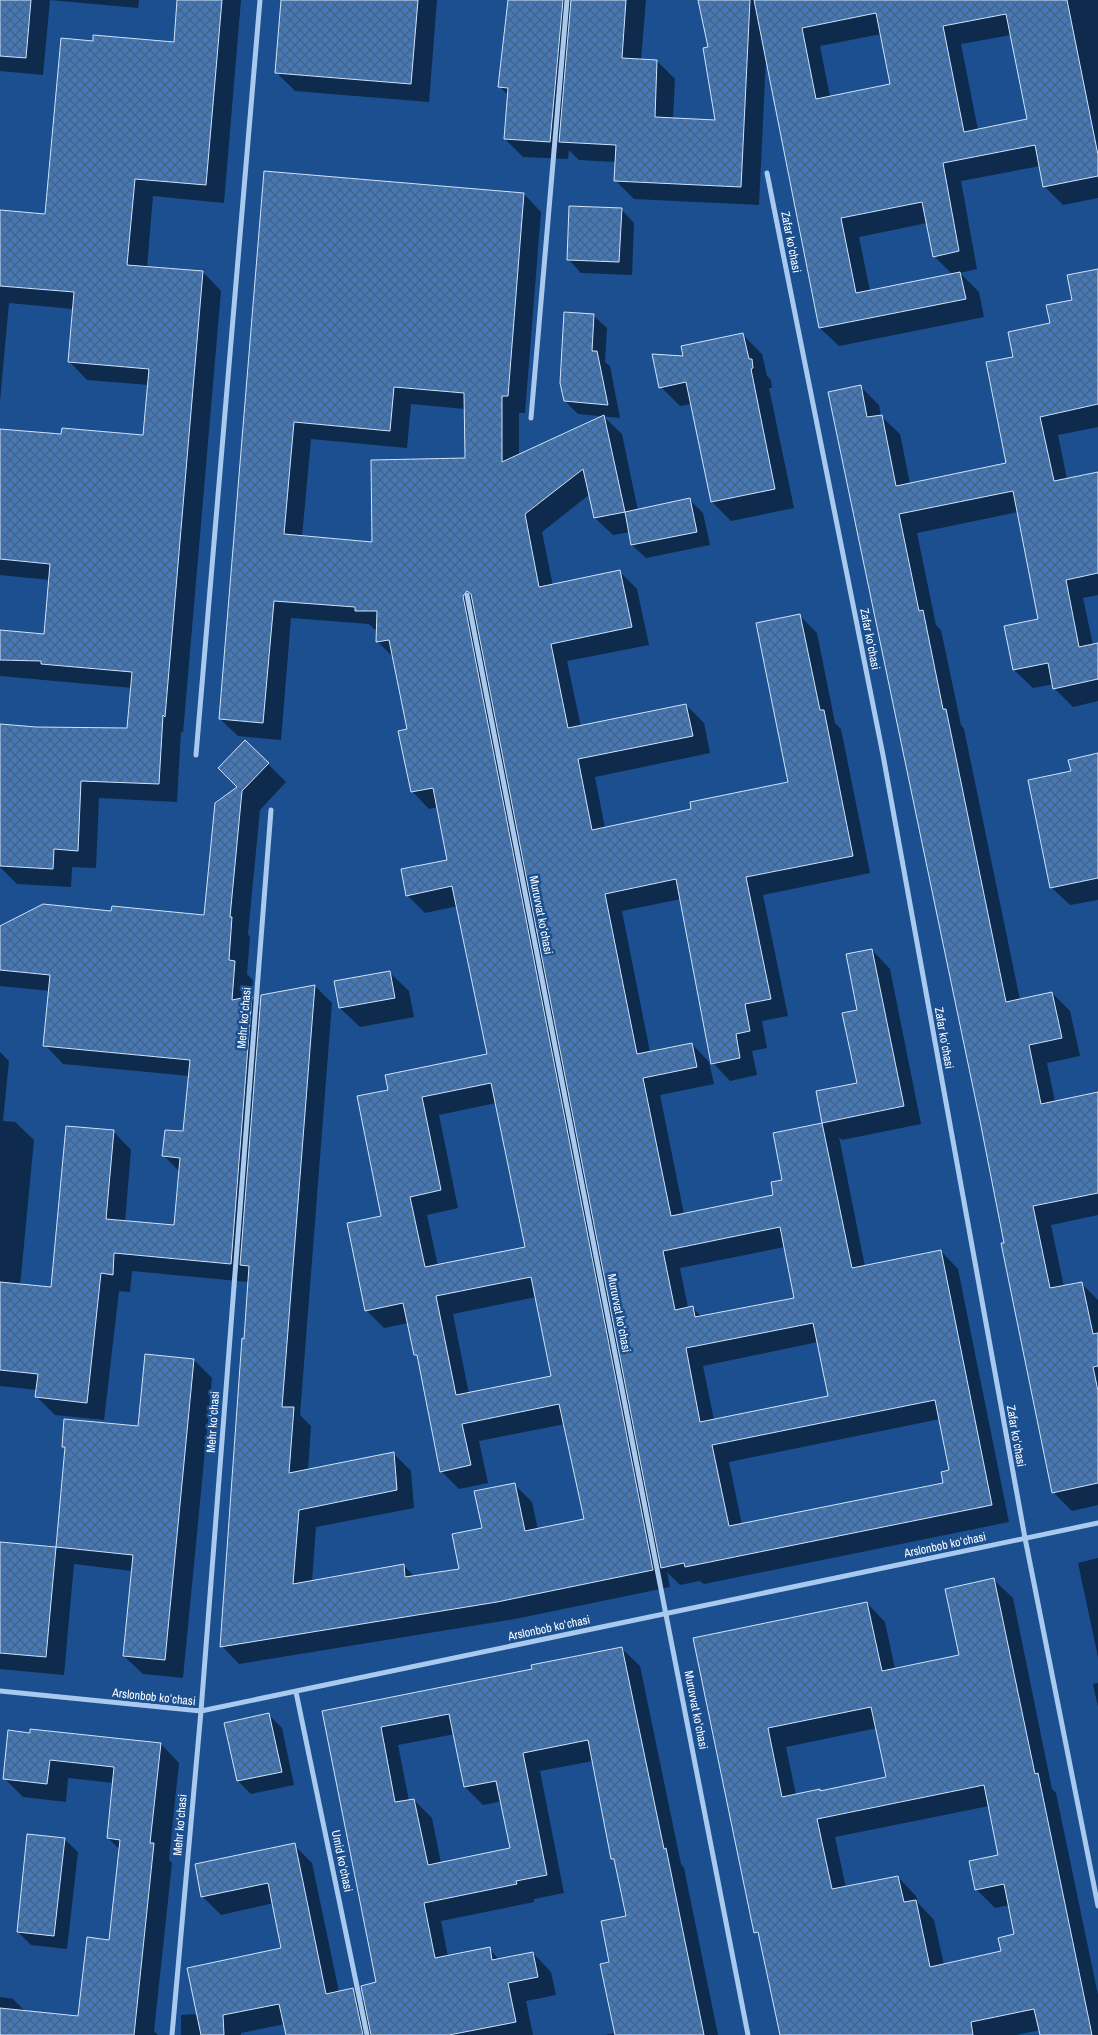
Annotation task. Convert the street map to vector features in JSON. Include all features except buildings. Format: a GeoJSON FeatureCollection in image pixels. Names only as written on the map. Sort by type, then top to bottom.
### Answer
{"type":"FeatureCollection","features":[{"type":"Feature","properties":{"kind":"street"},"geometry":{"type":"LineString","coordinates":[[196,754],[260,0]]}},
{"type":"Feature","properties":{"kind":"street"},"geometry":{"type":"LineString","coordinates":[[531,418],[566,0]]}},
{"type":"Feature","properties":{"kind":"street","name":"Zafar koʻchasi"},"geometry":{"type":"LineString","coordinates":[[767,173],[882,755],[1025,1538],[1098,1906]]}},
{"type":"Feature","properties":{"kind":"street","name":"Muruvvat koʻchasi"},"geometry":{"type":"LineString","coordinates":[[467,594],[668,1614],[748,2035]]}},
{"type":"Feature","properties":{"kind":"street","name":"Mehr koʻchasi"},"geometry":{"type":"LineString","coordinates":[[172,2035],[201,1711],[271,810]]}},
{"type":"Feature","properties":{"kind":"street","name":"Arslonbob koʻchasi"},"geometry":{"type":"LineString","coordinates":[[0,1691],[201,1711],[1098,1523]]}},
{"type":"Feature","properties":{"kind":"street","name":"Umid koʻchasi"},"geometry":{"type":"LineString","coordinates":[[296,1692],[367,2035]]}}]}
